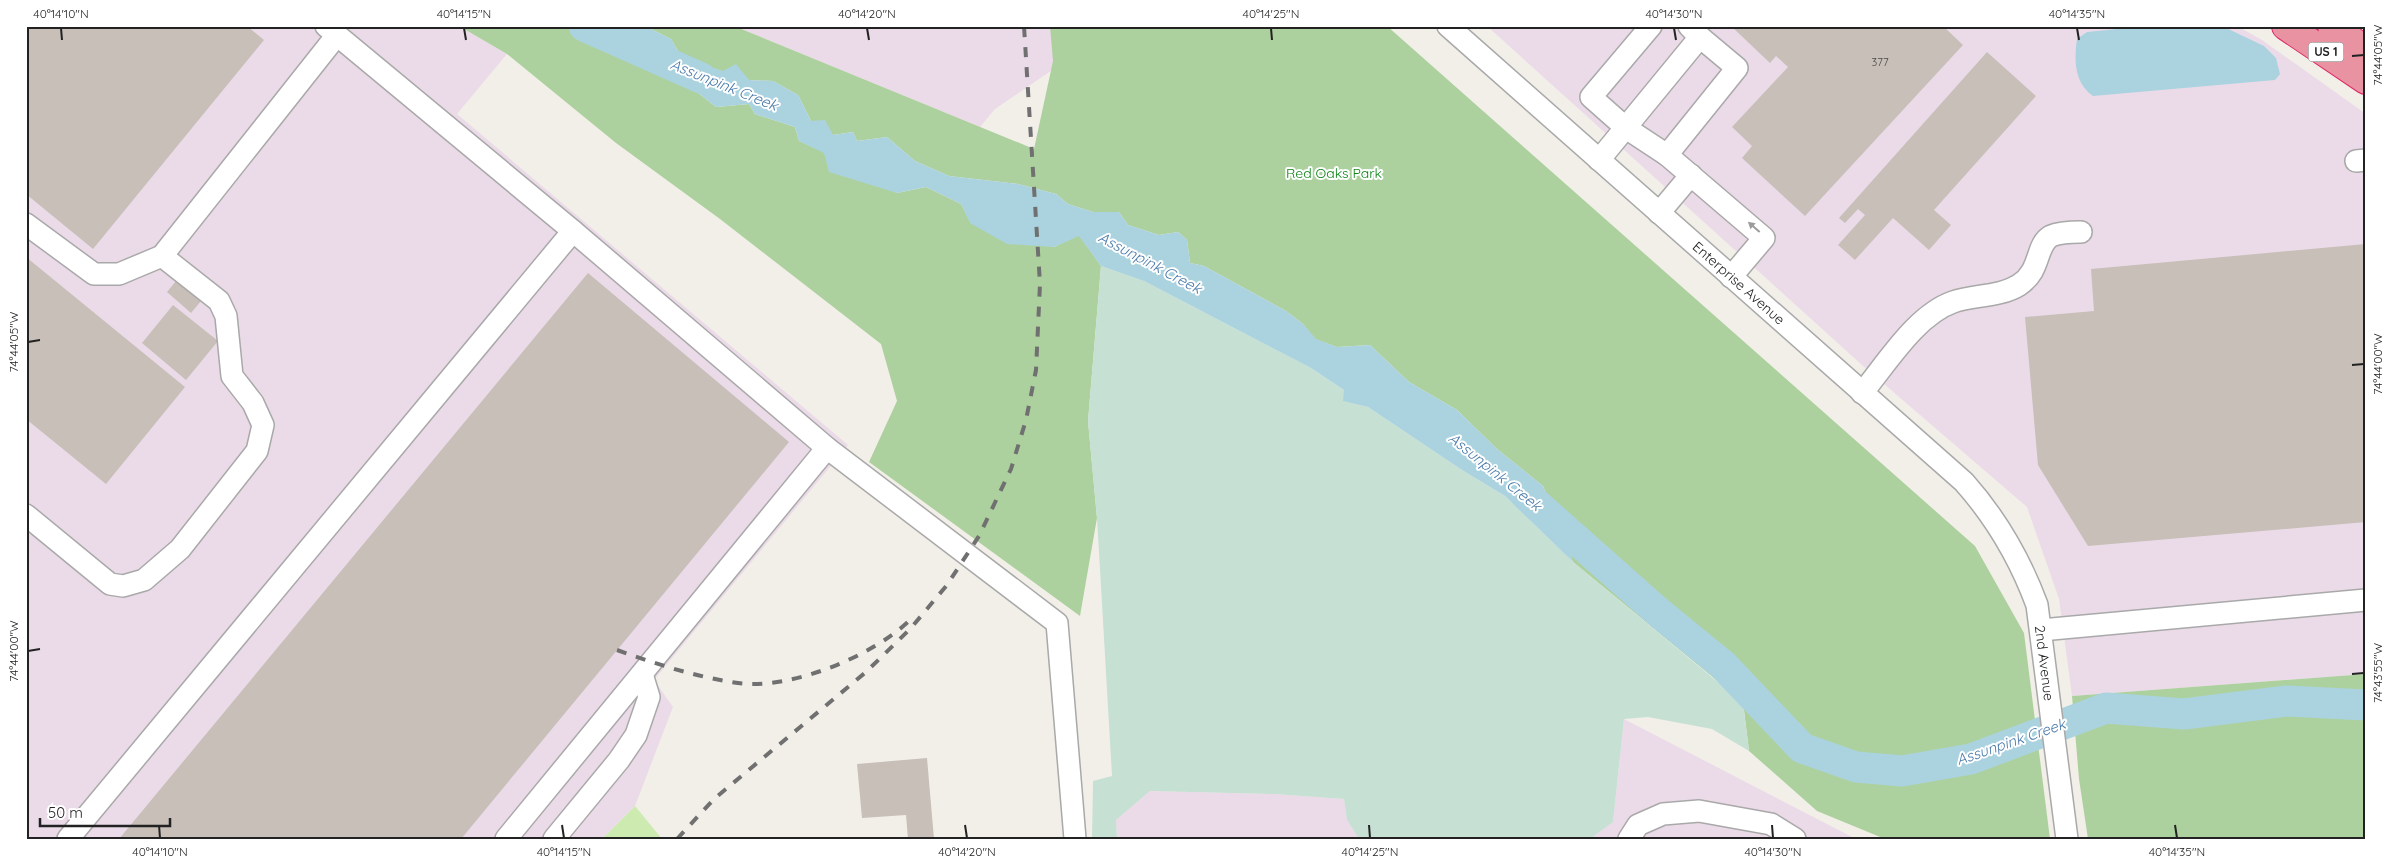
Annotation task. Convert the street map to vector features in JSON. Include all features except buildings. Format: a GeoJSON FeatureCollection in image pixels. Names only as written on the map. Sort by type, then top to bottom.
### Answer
{"type":"FeatureCollection","features":[{"type":"Feature","properties":{"kind":"highway","name":"US 1"},"geometry":{"type":"LineString","coordinates":[[2286,26],[2366,80]]}},
{"type":"Feature","properties":{"kind":"highway","name":"US 1"},"geometry":{"type":"LineString","coordinates":[[2332,26],[2366,51]]}},
{"type":"Feature","properties":{"kind":"street","name":"Enterprise Avenue"},"geometry":{"type":"LineString","coordinates":[[1448,26],[1964,482],[1984,505],[2013,552]]}},
{"type":"Feature","properties":{"kind":"street"},"geometry":{"type":"LineString","coordinates":[[1651,26],[1592,97],[1626,128],[1666,155],[1691,175],[1764,238],[1731,277]]}},
{"type":"Feature","properties":{"kind":"street"},"geometry":{"type":"LineString","coordinates":[[26,224],[94,274],[119,274],[162,256],[332,31],[573,231],[827,448],[1057,623],[1075,839]]}},
{"type":"Feature","properties":{"kind":"street"},"geometry":{"type":"LineString","coordinates":[[1599,160],[1626,128],[1694,32],[1737,68],[1666,155]]}},
{"type":"Feature","properties":{"kind":"street"},"geometry":{"type":"LineString","coordinates":[[1659,213],[1691,175]]}},
{"type":"Feature","properties":{"kind":"street"},"geometry":{"type":"LineString","coordinates":[[68,839],[573,231]]}},
{"type":"Feature","properties":{"kind":"street"},"geometry":{"type":"LineString","coordinates":[[1862,393],[1918,325],[1933,312],[1958,301],[2018,286],[2031,276],[2037,263],[2040,247],[2050,236],[2081,232]]}},
{"type":"Feature","properties":{"kind":"street"},"geometry":{"type":"LineString","coordinates":[[26,515],[110,584],[123,586],[144,580],[180,549],[257,451],[263,425],[253,403],[232,376],[226,316],[219,301],[162,256]]}},
{"type":"Feature","properties":{"kind":"street"},"geometry":{"type":"LineString","coordinates":[[506,839],[827,448]]}},
{"type":"Feature","properties":{"kind":"street","name":"2nd Avenue"},"geometry":{"type":"LineString","coordinates":[[2013,552],[2028,580],[2036,605],[2067,839]]}},
{"type":"Feature","properties":{"kind":"street"},"geometry":{"type":"LineString","coordinates":[[2040,630],[2366,600]]}},
{"type":"Feature","properties":{"kind":"street"},"geometry":{"type":"LineString","coordinates":[[554,839],[620,760],[636,735],[649,697],[642,674]]}},
{"type":"Feature","properties":{"kind":"street"},"geometry":{"type":"LineString","coordinates":[[1629,839],[1638,825],[1663,814],[1699,812],[1770,824],[1795,839]]}},
{"type":"Feature","properties":{"kind":"shaded area"},"geometry":{"type":"Polygon","coordinates":[[[26,26],[459,26],[507,54],[457,114],[848,445],[654,680],[673,707],[635,806],[602,839],[26,839],[26,26]]]}},
{"type":"Feature","properties":{"kind":"shaded area"},"geometry":{"type":"Polygon","coordinates":[[[734,26],[1095,26],[1067,60],[995,109],[980,127],[734,26]]]}},
{"type":"Feature","properties":{"kind":"shaded area"},"geometry":{"type":"Polygon","coordinates":[[[1487,26],[2237,26],[2262,40],[2366,114],[2366,674],[2072,696],[2059,599],[2027,507],[1862,365],[1487,26]]]}},
{"type":"Feature","properties":{"kind":"shaded area"},"geometry":{"type":"Polygon","coordinates":[[[1624,719],[1856,839],[1590,839],[1613,822],[1624,719]]]}},
{"type":"Feature","properties":{"kind":"shaded area"},"geometry":{"type":"Polygon","coordinates":[[[1150,791],[1274,794],[1344,799],[1347,820],[1359,839],[1117,839],[1116,820],[1150,791]]]}},
{"type":"Feature","properties":{"kind":"green space"},"geometry":{"type":"Polygon","coordinates":[[[459,26],[611,26],[610,29],[655,50],[672,78],[697,92],[716,107],[749,104],[755,114],[795,127],[799,141],[824,152],[897,193],[926,187],[961,204],[971,223],[1054,247],[1079,235],[1101,266],[1088,421],[1097,518],[1080,616],[869,462],[897,401],[881,344],[720,219],[616,143],[507,54],[459,26]]]}},
{"type":"Feature","properties":{"kind":"green space","name":"Red Oaks Park"},"geometry":{"type":"Polygon","coordinates":[[[645,26],[734,26],[1034,149],[1053,61],[1050,26],[1387,26],[1975,546],[2024,633],[2050,839],[1885,839],[1817,811],[1749,751],[1743,702],[1573,562],[1543,486],[1497,449],[1457,410],[1409,382],[1370,345],[1337,347],[1315,339],[1303,324],[1286,311],[1204,266],[1190,263],[1187,240],[1178,232],[1159,235],[1128,225],[1119,212],[1093,212],[1068,204],[1056,194],[1018,184],[949,176],[915,161],[887,137],[857,141],[853,132],[833,135],[811,121],[798,95],[773,81],[749,80],[682,58],[671,39],[645,26]]]}},
{"type":"Feature","properties":{"kind":"green space"},"geometry":{"type":"Polygon","coordinates":[[[1101,266],[1144,281],[1311,368],[1344,390],[1344,401],[1368,407],[1462,470],[1505,496],[1573,562],[1743,703],[1749,751],[1712,729],[1648,717],[1624,719],[1613,822],[1590,839],[1359,839],[1347,820],[1344,799],[1274,794],[1150,791],[1116,820],[1117,839],[1092,839],[1093,781],[1112,776],[1097,518],[1088,421],[1101,266]]]}},
{"type":"Feature","properties":{"kind":"green space"},"geometry":{"type":"Polygon","coordinates":[[[2366,674],[2366,839],[2088,839],[2079,779],[2072,696],[2366,674]]]}},
{"type":"Feature","properties":{"kind":"green space"},"geometry":{"type":"Polygon","coordinates":[[[635,806],[662,839],[602,839],[635,806]]]}},
{"type":"Feature","properties":{"kind":"water"},"geometry":{"type":"Polygon","coordinates":[[[611,26],[645,26],[671,39],[682,58],[723,71],[736,64],[749,80],[773,81],[798,95],[811,121],[825,120],[833,135],[853,132],[857,141],[887,137],[915,161],[949,176],[1018,184],[1056,194],[1068,204],[1093,212],[1119,212],[1128,225],[1159,235],[1178,232],[1187,240],[1190,263],[1204,266],[1286,311],[1303,324],[1316,339],[1337,347],[1370,345],[1409,382],[1457,410],[1497,449],[1543,486],[1573,562],[1505,496],[1462,470],[1368,407],[1343,401],[1344,390],[1311,368],[1144,281],[1101,266],[1079,236],[1054,247],[1007,244],[970,223],[961,204],[926,187],[897,193],[829,172],[824,153],[799,141],[795,127],[755,114],[749,104],[716,107],[697,92],[672,78],[655,50],[610,29],[611,26]]]}},
{"type":"Feature","properties":{"kind":"water"},"geometry":{"type":"Polygon","coordinates":[[[2147,26],[2222,26],[2264,46],[2276,58],[2280,74],[2275,80],[2093,96],[2087,91],[2082,85],[2077,70],[2077,39],[2087,32],[2147,26]]]}},
{"type":"Feature","properties":{"kind":"waterway","name":"Assunpink Creek"},"geometry":{"type":"LineString","coordinates":[[584,26],[701,78]]}},
{"type":"Feature","properties":{"kind":"waterway","name":"Assunpink Creek"},"geometry":{"type":"LineString","coordinates":[[1526,495],[1658,612],[1723,665],[1802,748],[1856,767],[1902,771],[1971,759],[2106,708],[2184,714],[2287,701],[2366,705]]}},
{"type":"Feature","properties":{"kind":"railway"},"geometry":{"type":"LineString","coordinates":[[677,839],[714,799],[866,672],[911,628],[947,585],[979,536],[1011,469],[1026,420],[1036,370],[1040,284],[1024,26]]}},
{"type":"Feature","properties":{"kind":"railway"},"geometry":{"type":"LineString","coordinates":[[617,650],[692,674],[738,683],[759,684],[805,676],[829,668],[874,647],[909,621]]}}]}
